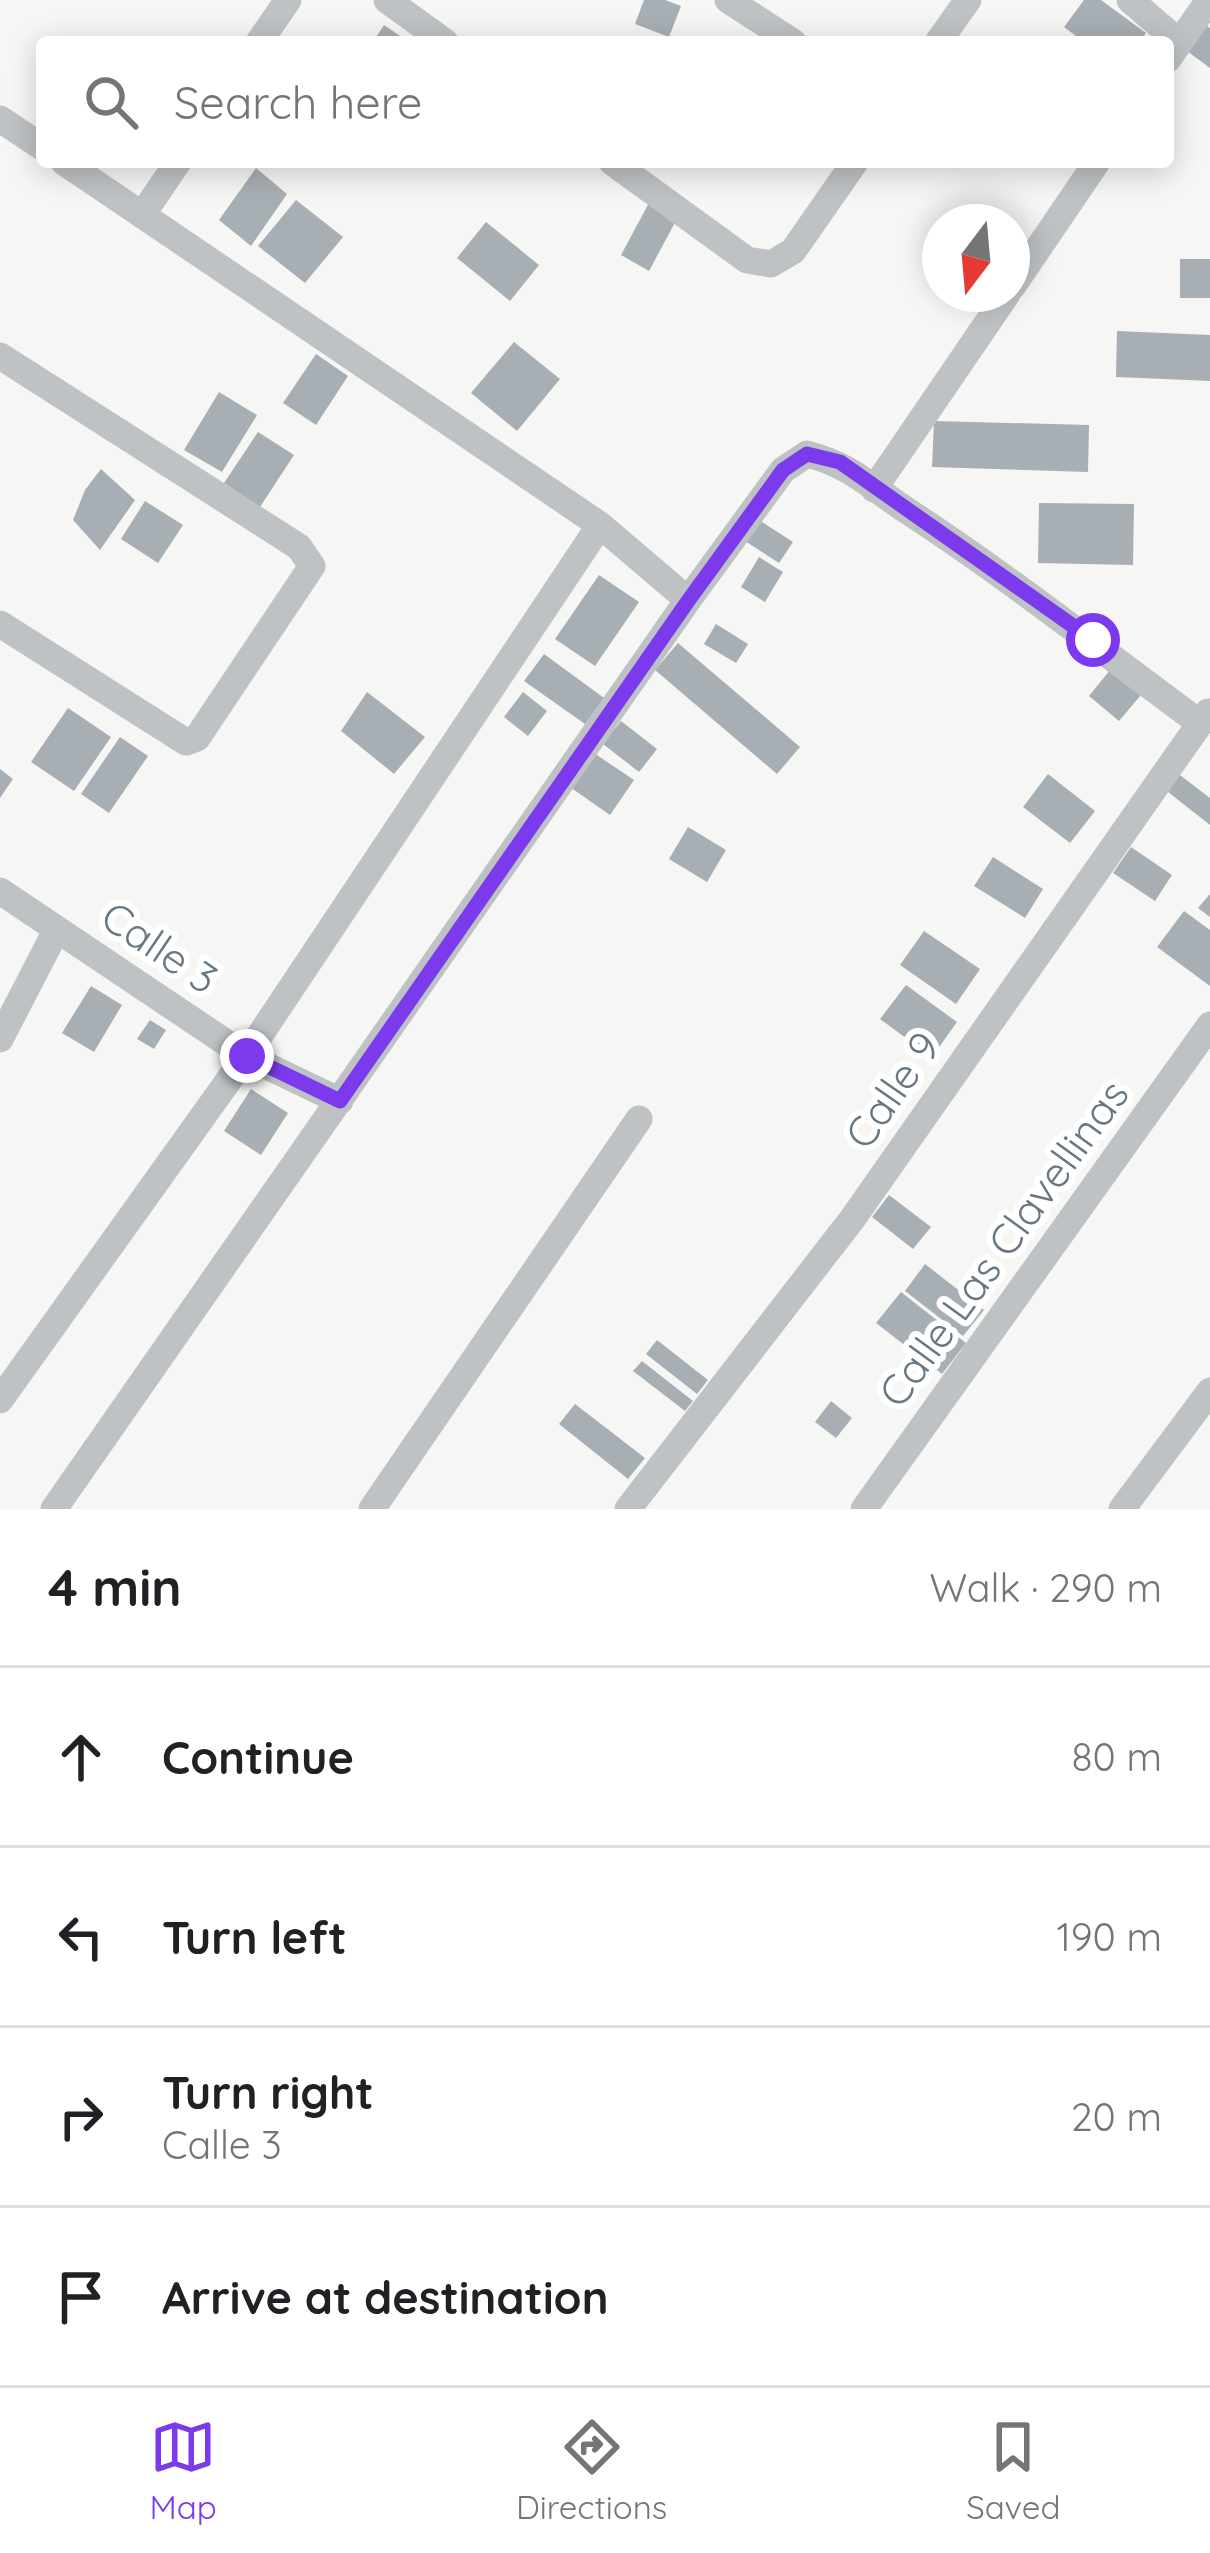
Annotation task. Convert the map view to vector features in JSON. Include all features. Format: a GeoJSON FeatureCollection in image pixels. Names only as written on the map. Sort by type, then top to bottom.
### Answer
{"type":"FeatureCollection","features":[{"type":"Feature","properties":{"kind":"street"},"geometry":{"type":"LineString","coordinates":[[263,36],[288,0]]}},
{"type":"Feature","properties":{"kind":"street"},"geometry":{"type":"LineString","coordinates":[[387,0],[438,36]]}},
{"type":"Feature","properties":{"kind":"street"},"geometry":{"type":"LineString","coordinates":[[728,0],[784,36]]}},
{"type":"Feature","properties":{"kind":"street"},"geometry":{"type":"LineString","coordinates":[[942,36],[968,0]]}},
{"type":"Feature","properties":{"kind":"street"},"geometry":{"type":"LineString","coordinates":[[1130,0],[1161,36]]}},
{"type":"Feature","properties":{"kind":"street"},"geometry":{"type":"LineString","coordinates":[[1174,49],[1209,0]]}},
{"type":"Feature","properties":{"kind":"street"},"geometry":{"type":"LineString","coordinates":[[0,119],[36,143]]}},
{"type":"Feature","properties":{"kind":"street"},"geometry":{"type":"LineString","coordinates":[[73,168],[600,525],[688,601]]}},
{"type":"Feature","properties":{"kind":"street"},"geometry":{"type":"LineString","coordinates":[[142,215],[174,168]]}},
{"type":"Feature","properties":{"kind":"street"},"geometry":{"type":"LineString","coordinates":[[620,168],[748,260],[771,264],[793,251],[850,168]]}},
{"type":"Feature","properties":{"kind":"street"},"geometry":{"type":"LineString","coordinates":[[1030,261],[1093,168]]}},
{"type":"Feature","properties":{"kind":"street"},"geometry":{"type":"LineString","coordinates":[[874,489],[996,312]]}},
{"type":"Feature","properties":{"kind":"street"},"geometry":{"type":"LineString","coordinates":[[0,356],[299,547],[312,566],[197,738],[186,742],[0,623]]}},
{"type":"Feature","properties":{"kind":"street"},"geometry":{"type":"LineString","coordinates":[[54,1509],[783,470],[807,454],[840,462],[1205,716]]}},
{"type":"Feature","properties":{"kind":"street"},"geometry":{"type":"LineString","coordinates":[[0,1400],[247,1056],[600,525]]}},
{"type":"Feature","properties":{"kind":"street","name":"Calle 9"},"geometry":{"type":"LineString","coordinates":[[628,1509],[853,1218],[1205,716]]}},
{"type":"Feature","properties":{"kind":"street","name":"Calle 3"},"geometry":{"type":"LineString","coordinates":[[0,891],[247,1056],[340,1101]]}},
{"type":"Feature","properties":{"kind":"street"},"geometry":{"type":"LineString","coordinates":[[0,1039],[57,929]]}},
{"type":"Feature","properties":{"kind":"street","name":"Calle Las Clavellinas"},"geometry":{"type":"LineString","coordinates":[[864,1509],[1210,1025]]}},
{"type":"Feature","properties":{"kind":"street"},"geometry":{"type":"LineString","coordinates":[[372,1509],[639,1119]]}},
{"type":"Feature","properties":{"kind":"street"},"geometry":{"type":"LineString","coordinates":[[1122,1509],[1210,1391]]}},
{"type":"Feature","properties":{"kind":"building"},"geometry":{"type":"Polygon","coordinates":[[[644,0],[681,6],[669,36],[635,24],[644,0]]]}},
{"type":"Feature","properties":{"kind":"building"},"geometry":{"type":"Polygon","coordinates":[[[1084,0],[1101,0],[1146,33],[1076,36],[1064,27],[1084,0]]]}},
{"type":"Feature","properties":{"kind":"building"},"geometry":{"type":"Polygon","coordinates":[[[384,25],[400,36],[377,36],[384,25]]]}},
{"type":"Feature","properties":{"kind":"building"},"geometry":{"type":"Polygon","coordinates":[[[1206,25],[1210,28],[1210,68],[1187,51],[1206,25]]]}},
{"type":"Feature","properties":{"kind":"building"},"geometry":{"type":"Polygon","coordinates":[[[256,168],[287,194],[251,246],[219,220],[256,168]]]}},
{"type":"Feature","properties":{"kind":"building"},"geometry":{"type":"Polygon","coordinates":[[[296,200],[343,237],[305,283],[258,246],[296,200]]]}},
{"type":"Feature","properties":{"kind":"building"},"geometry":{"type":"Polygon","coordinates":[[[650,201],[678,217],[649,271],[621,255],[650,201]]]}},
{"type":"Feature","properties":{"kind":"building"},"geometry":{"type":"Polygon","coordinates":[[[486,222],[539,265],[510,301],[457,258],[486,222]]]}},
{"type":"Feature","properties":{"kind":"building"},"geometry":{"type":"Polygon","coordinates":[[[1180,259],[1210,259],[1210,298],[1180,298],[1180,259]]]}},
{"type":"Feature","properties":{"kind":"building"},"geometry":{"type":"Polygon","coordinates":[[[1117,331],[1210,335],[1210,381],[1116,377],[1117,331]]]}},
{"type":"Feature","properties":{"kind":"building"},"geometry":{"type":"Polygon","coordinates":[[[514,342],[560,379],[517,431],[471,393],[514,342]]]}},
{"type":"Feature","properties":{"kind":"building"},"geometry":{"type":"Polygon","coordinates":[[[316,354],[348,376],[316,425],[283,403],[316,354]]]}},
{"type":"Feature","properties":{"kind":"building"},"geometry":{"type":"Polygon","coordinates":[[[219,392],[257,415],[222,472],[184,450],[219,392]]]}},
{"type":"Feature","properties":{"kind":"building"},"geometry":{"type":"Polygon","coordinates":[[[934,421],[1089,425],[1088,472],[932,467],[934,421]]]}},
{"type":"Feature","properties":{"kind":"building"},"geometry":{"type":"Polygon","coordinates":[[[258,432],[294,455],[260,507],[224,483],[258,432]]]}},
{"type":"Feature","properties":{"kind":"building"},"geometry":{"type":"Polygon","coordinates":[[[101,469],[135,500],[100,550],[73,520],[85,490],[101,469]]]}},
{"type":"Feature","properties":{"kind":"building"},"geometry":{"type":"Polygon","coordinates":[[[145,501],[183,525],[158,563],[121,539],[145,501]]]}},
{"type":"Feature","properties":{"kind":"building"},"geometry":{"type":"Polygon","coordinates":[[[1039,503],[1134,504],[1133,565],[1038,563],[1039,503]]]}},
{"type":"Feature","properties":{"kind":"building"},"geometry":{"type":"Polygon","coordinates":[[[751,515],[793,542],[779,563],[737,536],[751,515]]]}},
{"type":"Feature","properties":{"kind":"building"},"geometry":{"type":"Polygon","coordinates":[[[759,557],[783,572],[765,602],[741,587],[759,557]]]}},
{"type":"Feature","properties":{"kind":"building"},"geometry":{"type":"Polygon","coordinates":[[[599,575],[639,602],[595,666],[555,639],[599,575]]]}},
{"type":"Feature","properties":{"kind":"building"},"geometry":{"type":"Polygon","coordinates":[[[716,624],[748,644],[736,663],[704,644],[716,624]]]}},
{"type":"Feature","properties":{"kind":"building"},"geometry":{"type":"Polygon","coordinates":[[[678,643],[800,747],[777,774],[655,670],[678,643]]]}},
{"type":"Feature","properties":{"kind":"building"},"geometry":{"type":"Polygon","coordinates":[[[544,654],[604,698],[585,724],[524,681],[544,654]]]}},
{"type":"Feature","properties":{"kind":"building"},"geometry":{"type":"Polygon","coordinates":[[[1110,670],[1141,695],[1119,721],[1089,696],[1110,670]]]}},
{"type":"Feature","properties":{"kind":"building"},"geometry":{"type":"Polygon","coordinates":[[[367,692],[425,737],[394,774],[341,731],[367,692]]]}},
{"type":"Feature","properties":{"kind":"building"},"geometry":{"type":"Polygon","coordinates":[[[523,692],[547,711],[528,736],[504,717],[523,692]]]}},
{"type":"Feature","properties":{"kind":"building"},"geometry":{"type":"Polygon","coordinates":[[[68,708],[111,737],[74,791],[31,762],[68,708]]]}},
{"type":"Feature","properties":{"kind":"building"},"geometry":{"type":"Polygon","coordinates":[[[621,721],[657,749],[639,772],[603,744],[621,721]]]}},
{"type":"Feature","properties":{"kind":"building"},"geometry":{"type":"Polygon","coordinates":[[[120,737],[148,756],[109,813],[81,794],[120,737]]]}},
{"type":"Feature","properties":{"kind":"building"},"geometry":{"type":"Polygon","coordinates":[[[594,753],[634,780],[610,815],[570,787],[594,753]]]}},
{"type":"Feature","properties":{"kind":"building"},"geometry":{"type":"Polygon","coordinates":[[[0,769],[13,779],[0,798],[0,769]]]}},
{"type":"Feature","properties":{"kind":"building"},"geometry":{"type":"Polygon","coordinates":[[[1176,772],[1210,798],[1210,825],[1163,788],[1176,772]]]}},
{"type":"Feature","properties":{"kind":"building"},"geometry":{"type":"Polygon","coordinates":[[[1048,774],[1095,811],[1070,843],[1023,807],[1048,774]]]}},
{"type":"Feature","properties":{"kind":"building"},"geometry":{"type":"Polygon","coordinates":[[[688,827],[726,850],[707,882],[669,859],[688,827]]]}},
{"type":"Feature","properties":{"kind":"building"},"geometry":{"type":"Polygon","coordinates":[[[1131,847],[1172,875],[1155,901],[1113,873],[1131,847]]]}},
{"type":"Feature","properties":{"kind":"building"},"geometry":{"type":"Polygon","coordinates":[[[993,857],[1043,889],[1025,918],[974,886],[993,857]]]}},
{"type":"Feature","properties":{"kind":"building"},"geometry":{"type":"Polygon","coordinates":[[[1210,894],[1210,917],[1198,908],[1210,894]]]}},
{"type":"Feature","properties":{"kind":"building"},"geometry":{"type":"Polygon","coordinates":[[[1184,911],[1210,930],[1210,986],[1157,947],[1184,911]]]}},
{"type":"Feature","properties":{"kind":"building"},"geometry":{"type":"Polygon","coordinates":[[[924,931],[980,969],[956,1004],[900,965],[924,931]]]}},
{"type":"Feature","properties":{"kind":"building"},"geometry":{"type":"Polygon","coordinates":[[[906,985],[957,1022],[932,1057],[880,1019],[906,985]]]}},
{"type":"Feature","properties":{"kind":"building"},"geometry":{"type":"Polygon","coordinates":[[[91,986],[122,1005],[94,1052],[62,1033],[91,986]]]}},
{"type":"Feature","properties":{"kind":"building"},"geometry":{"type":"Polygon","coordinates":[[[150,1020],[166,1030],[154,1049],[137,1039],[150,1020]]]}},
{"type":"Feature","properties":{"kind":"building"},"geometry":{"type":"Polygon","coordinates":[[[251,1089],[288,1113],[261,1155],[224,1131],[251,1089]]]}},
{"type":"Feature","properties":{"kind":"building"},"geometry":{"type":"Polygon","coordinates":[[[889,1195],[931,1227],[913,1249],[872,1217],[889,1195]]]}},
{"type":"Feature","properties":{"kind":"building"},"geometry":{"type":"Polygon","coordinates":[[[925,1264],[984,1310],[963,1336],[905,1291],[925,1264]]]}},
{"type":"Feature","properties":{"kind":"building"},"geometry":{"type":"Polygon","coordinates":[[[901,1292],[966,1343],[942,1374],[876,1323],[901,1292]]]}},
{"type":"Feature","properties":{"kind":"building"},"geometry":{"type":"Polygon","coordinates":[[[657,1340],[708,1380],[697,1394],[646,1354],[657,1340]]]}},
{"type":"Feature","properties":{"kind":"building"},"geometry":{"type":"Polygon","coordinates":[[[642,1361],[693,1401],[685,1411],[633,1371],[642,1361]]]}},
{"type":"Feature","properties":{"kind":"building"},"geometry":{"type":"Polygon","coordinates":[[[831,1401],[852,1418],[836,1438],[815,1422],[831,1401]]]}},
{"type":"Feature","properties":{"kind":"building"},"geometry":{"type":"Polygon","coordinates":[[[575,1404],[645,1458],[628,1479],[559,1424],[575,1404]]]}},
{"type":"Feature","properties":{"kind":"route"},"geometry":{"type":"LineString","coordinates":[[247,1056],[340,1101],[688,601],[783,470],[807,454],[840,462],[1093,640]]}}]}
